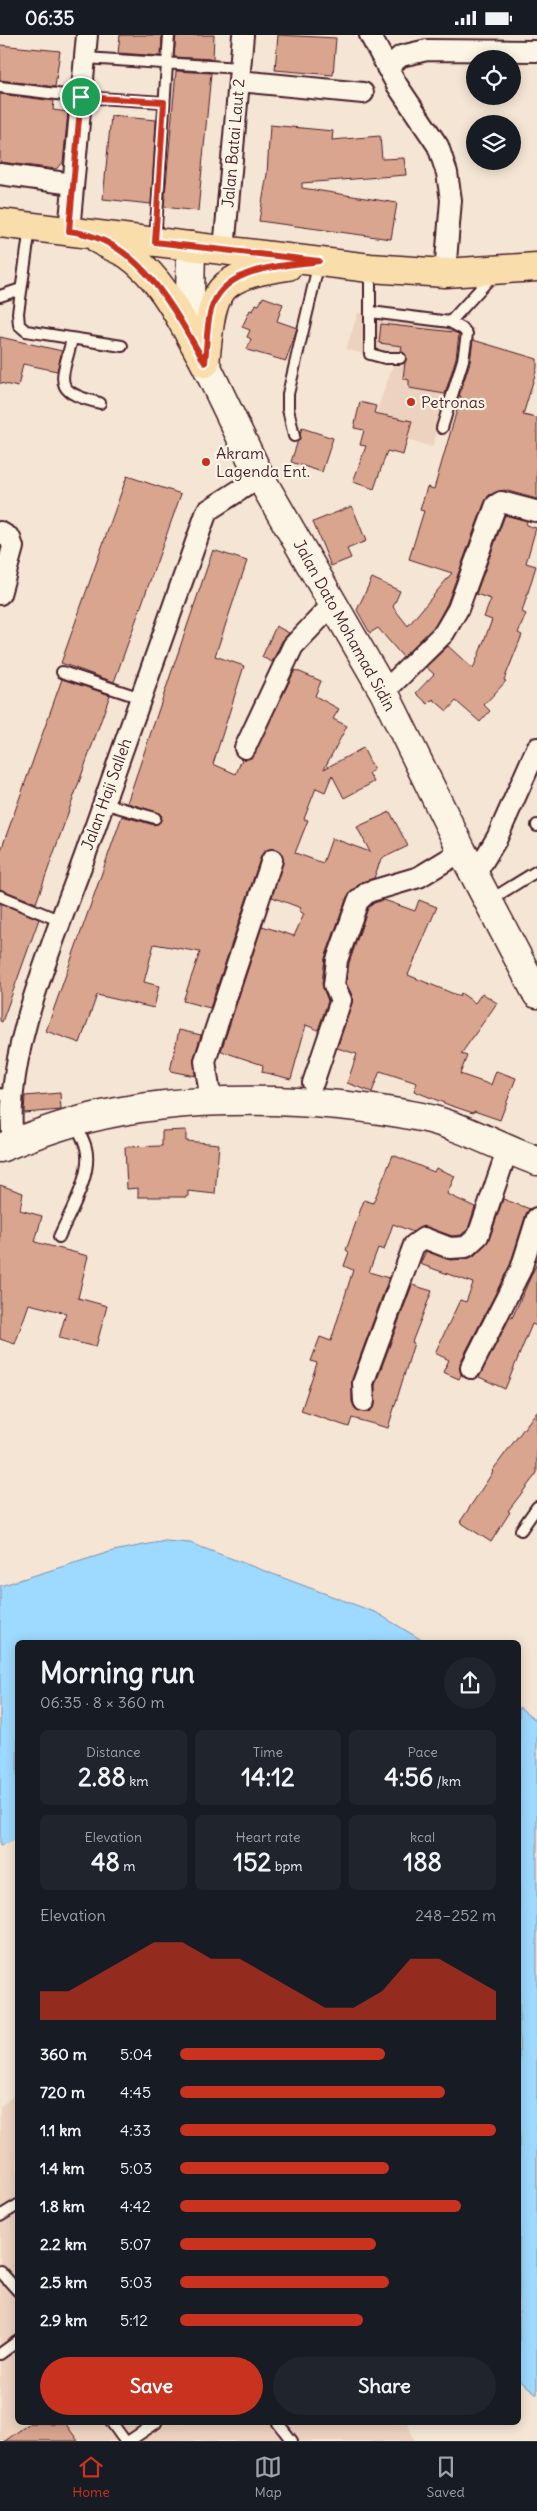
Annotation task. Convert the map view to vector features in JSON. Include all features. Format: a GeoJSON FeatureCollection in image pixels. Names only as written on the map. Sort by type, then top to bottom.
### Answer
{"type":"FeatureCollection","features":[{"type":"Feature","properties":{"kind":"main road"},"geometry":{"type":"LineString","coordinates":[[0,223],[370,268],[445,273],[537,267]]}},
{"type":"Feature","properties":{"kind":"main road"},"geometry":{"type":"LineString","coordinates":[[78,232],[127,255],[146,271],[170,302],[205,363]]}},
{"type":"Feature","properties":{"kind":"main road","name":"Jalan Dato Mohamad Sidin"},"geometry":{"type":"LineString","coordinates":[[191,246],[190,299],[205,363],[260,477],[384,692],[537,994]]}},
{"type":"Feature","properties":{"kind":"main road"},"geometry":{"type":"LineString","coordinates":[[205,363],[211,310],[215,299],[236,278],[258,270],[319,261]]}},
{"type":"Feature","properties":{"kind":"main road"},"geometry":{"type":"LineString","coordinates":[[6,1146],[75,1122],[146,1108],[211,1102],[292,1103],[422,1117],[475,1135],[507,1151],[537,1161]]}},
{"type":"Feature","properties":{"kind":"street"},"geometry":{"type":"LineString","coordinates":[[78,232],[73,184],[87,35]]}},
{"type":"Feature","properties":{"kind":"street","name":"Jalan Batai Laut 2"},"geometry":{"type":"LineString","coordinates":[[224,250],[243,35]]}},
{"type":"Feature","properties":{"kind":"street"},"geometry":{"type":"LineString","coordinates":[[370,35],[387,68],[438,146],[447,173],[451,200],[445,273]]}},
{"type":"Feature","properties":{"kind":"street"},"geometry":{"type":"LineString","coordinates":[[387,68],[401,56],[427,50],[537,51]]}},
{"type":"Feature","properties":{"kind":"street"},"geometry":{"type":"LineString","coordinates":[[239,74],[363,93]]}},
{"type":"Feature","properties":{"kind":"street"},"geometry":{"type":"LineString","coordinates":[[0,174],[73,184]]}},
{"type":"Feature","properties":{"kind":"street","name":"Jalan Haji Salleh"},"geometry":{"type":"LineString","coordinates":[[6,1146],[10,1124],[6,1096],[12,1085],[33,1000],[207,511],[260,477]]}},
{"type":"Feature","properties":{"kind":"street"},"geometry":{"type":"LineString","coordinates":[[384,692],[444,633],[458,609],[496,505],[500,502],[535,511]]}},
{"type":"Feature","properties":{"kind":"street"},"geometry":{"type":"LineString","coordinates":[[0,532],[10,538],[13,547],[0,594]]}},
{"type":"Feature","properties":{"kind":"street"},"geometry":{"type":"LineString","coordinates":[[245,748],[293,647],[334,603]]}},
{"type":"Feature","properties":{"kind":"street"},"geometry":{"type":"LineString","coordinates":[[314,1083],[341,1000],[334,985],[337,960],[358,901],[368,892],[469,862],[497,838],[537,748]]}},
{"type":"Feature","properties":{"kind":"street"},"geometry":{"type":"LineString","coordinates":[[211,1102],[205,1061],[272,859]]}},
{"type":"Feature","properties":{"kind":"street"},"geometry":{"type":"LineString","coordinates":[[364,1401],[363,1383],[414,1245],[424,1238],[450,1248],[466,1247],[478,1236],[507,1151]]}},
{"type":"Feature","properties":{"kind":"street"},"geometry":{"type":"LineString","coordinates":[[471,1368],[521,1269],[537,1218]]}},
{"type":"Feature","properties":{"kind":"lane"},"geometry":{"type":"LineString","coordinates":[[155,242],[169,35]]}},
{"type":"Feature","properties":{"kind":"lane"},"geometry":{"type":"LineString","coordinates":[[85,58],[167,63],[239,74]]}},
{"type":"Feature","properties":{"kind":"lane"},"geometry":{"type":"LineString","coordinates":[[0,87],[81,97],[164,102]]}},
{"type":"Feature","properties":{"kind":"lane"},"geometry":{"type":"LineString","coordinates":[[30,227],[18,313],[19,325],[26,331],[122,345]]}},
{"type":"Feature","properties":{"kind":"lane"},"geometry":{"type":"LineString","coordinates":[[294,437],[288,409],[288,395],[319,261]]}},
{"type":"Feature","properties":{"kind":"lane"},"geometry":{"type":"LineString","coordinates":[[370,268],[370,354],[385,358],[400,358]]}},
{"type":"Feature","properties":{"kind":"lane"},"geometry":{"type":"LineString","coordinates":[[450,322],[497,270]]}},
{"type":"Feature","properties":{"kind":"lane"},"geometry":{"type":"LineString","coordinates":[[0,296],[21,289]]}},
{"type":"Feature","properties":{"kind":"lane"},"geometry":{"type":"LineString","coordinates":[[371,312],[450,322],[463,329],[467,334],[442,428]]}},
{"type":"Feature","properties":{"kind":"lane"},"geometry":{"type":"LineString","coordinates":[[72,339],[63,380],[65,388],[76,397],[100,403]]}},
{"type":"Feature","properties":{"kind":"lane"},"geometry":{"type":"LineString","coordinates":[[62,671],[141,698]]}},
{"type":"Feature","properties":{"kind":"lane"},"geometry":{"type":"LineString","coordinates":[[104,803],[155,818]]}},
{"type":"Feature","properties":{"kind":"lane"},"geometry":{"type":"LineString","coordinates":[[490,901],[537,871]]}},
{"type":"Feature","properties":{"kind":"lane"},"geometry":{"type":"LineString","coordinates":[[0,896],[62,921]]}},
{"type":"Feature","properties":{"kind":"lane"},"geometry":{"type":"LineString","coordinates":[[59,1237],[79,1194],[85,1171],[87,1150],[75,1122]]}},
{"type":"Feature","properties":{"kind":"lane"},"geometry":{"type":"LineString","coordinates":[[521,1530],[537,1507]]}},
{"type":"Feature","properties":{"kind":"lane"},"geometry":{"type":"LineString","coordinates":[[0,2216],[15,2207]]}},
{"type":"Feature","properties":{"kind":"lane"},"geometry":{"type":"LineString","coordinates":[[0,2271],[15,2288]]}},
{"type":"Feature","properties":{"kind":"lane"},"geometry":{"type":"LineString","coordinates":[[0,2354],[15,2343]]}},
{"type":"Feature","properties":{"kind":"lane"},"geometry":{"type":"LineString","coordinates":[[113,2425],[125,2441]]}},
{"type":"Feature","properties":{"kind":"lane"},"geometry":{"type":"LineString","coordinates":[[129,2441],[153,2425]]}},
{"type":"Feature","properties":{"kind":"lane"},"geometry":{"type":"LineString","coordinates":[[280,2425],[292,2441]]}},
{"type":"Feature","properties":{"kind":"shaded area"},"geometry":{"type":"Polygon","coordinates":[[[358,313],[475,328],[432,447],[371,427],[394,363],[346,349],[358,313]]]}},
{"type":"Feature","properties":{"kind":"shaded area"},"geometry":{"type":"Polygon","coordinates":[[[15,2095],[15,2425],[408,2425],[415,2441],[0,2441],[0,2107],[15,2095]]]}},
{"type":"Feature","properties":{"kind":"water"},"geometry":{"type":"Polygon","coordinates":[[[165,1541],[190,1543],[377,1613],[422,1640],[15,1640],[15,1840],[0,1846],[0,1586],[113,1551],[165,1541]]]}},
{"type":"Feature","properties":{"kind":"water"},"geometry":{"type":"Polygon","coordinates":[[[521,1709],[537,1721],[537,2394],[521,2382],[521,1709]]]}},
{"type":"Feature","properties":{"kind":"building"},"geometry":{"type":"Polygon","coordinates":[[[120,35],[162,35],[161,56],[118,53],[120,35]]]}},
{"type":"Feature","properties":{"kind":"building"},"geometry":{"type":"Polygon","coordinates":[[[176,35],[214,35],[213,59],[174,57],[176,35]]]}},
{"type":"Feature","properties":{"kind":"building"},"geometry":{"type":"Polygon","coordinates":[[[278,35],[336,38],[333,75],[275,70],[278,35]]]}},
{"type":"Feature","properties":{"kind":"building"},"geometry":{"type":"Polygon","coordinates":[[[0,45],[60,51],[55,87],[0,80],[0,45]]]}},
{"type":"Feature","properties":{"kind":"building"},"geometry":{"type":"Polygon","coordinates":[[[176,71],[211,73],[198,211],[164,207],[176,71]]]}},
{"type":"Feature","properties":{"kind":"building"},"geometry":{"type":"Polygon","coordinates":[[[0,94],[54,101],[53,110],[68,112],[63,163],[56,169],[0,162],[0,94]]]}},
{"type":"Feature","properties":{"kind":"building"},"geometry":{"type":"Polygon","coordinates":[[[111,116],[156,120],[151,204],[103,199],[111,116]]]}},
{"type":"Feature","properties":{"kind":"building"},"geometry":{"type":"Polygon","coordinates":[[[270,125],[333,131],[332,140],[380,136],[382,159],[404,158],[406,175],[302,183],[302,188],[397,203],[391,239],[259,221],[267,174],[270,125]]]}},
{"type":"Feature","properties":{"kind":"building"},"geometry":{"type":"Polygon","coordinates":[[[263,297],[283,304],[277,321],[297,328],[286,361],[247,350],[251,339],[247,337],[250,330],[242,327],[250,310],[253,311],[256,304],[259,305],[263,297]]]}},
{"type":"Feature","properties":{"kind":"building"},"geometry":{"type":"Polygon","coordinates":[[[381,324],[459,334],[456,358],[445,394],[409,388],[409,380],[403,378],[406,355],[401,351],[402,346],[379,343],[381,324]]]}},
{"type":"Feature","properties":{"kind":"building"},"geometry":{"type":"Polygon","coordinates":[[[0,337],[62,351],[57,371],[23,364],[18,387],[0,383],[0,337]]]}},
{"type":"Feature","properties":{"kind":"building"},"geometry":{"type":"Polygon","coordinates":[[[473,340],[537,359],[537,368],[523,415],[537,418],[537,499],[504,490],[489,495],[485,501],[447,604],[435,626],[403,657],[378,628],[370,633],[357,610],[372,578],[400,591],[393,607],[408,626],[452,573],[409,559],[424,511],[420,510],[427,487],[434,489],[470,362],[473,340]]]}},
{"type":"Feature","properties":{"kind":"building"},"geometry":{"type":"Polygon","coordinates":[[[360,402],[376,406],[374,413],[412,421],[403,455],[387,451],[374,489],[353,482],[366,446],[360,445],[364,430],[354,428],[360,402]]]}},
{"type":"Feature","properties":{"kind":"building"},"geometry":{"type":"Polygon","coordinates":[[[302,428],[333,438],[322,472],[291,462],[302,428]]]}},
{"type":"Feature","properties":{"kind":"building"},"geometry":{"type":"Polygon","coordinates":[[[127,476],[181,494],[114,682],[61,663],[127,476]]]}},
{"type":"Feature","properties":{"kind":"building"},"geometry":{"type":"Polygon","coordinates":[[[352,506],[366,541],[347,549],[351,558],[331,566],[313,522],[352,506]]]}},
{"type":"Feature","properties":{"kind":"building"},"geometry":{"type":"Polygon","coordinates":[[[505,515],[527,521],[526,525],[536,528],[526,563],[536,566],[522,612],[526,614],[518,633],[522,635],[504,680],[506,681],[484,705],[490,711],[480,722],[456,701],[447,711],[433,699],[428,704],[416,693],[434,674],[426,667],[448,646],[473,669],[492,620],[484,617],[491,599],[476,594],[505,515]]]}},
{"type":"Feature","properties":{"kind":"building"},"geometry":{"type":"Polygon","coordinates":[[[213,550],[247,561],[215,656],[244,666],[213,764],[236,774],[242,759],[252,757],[295,670],[321,681],[315,696],[339,709],[333,719],[347,726],[324,769],[363,748],[374,770],[369,773],[374,782],[344,798],[332,775],[325,792],[316,788],[304,819],[308,820],[295,853],[323,863],[332,838],[370,852],[357,827],[390,812],[408,846],[381,859],[374,878],[360,883],[347,897],[325,958],[322,984],[328,1001],[318,1030],[306,1025],[291,1079],[262,1072],[263,1065],[221,1051],[262,926],[294,936],[304,914],[299,911],[301,908],[272,897],[283,863],[281,853],[275,849],[265,851],[261,856],[210,1008],[183,1001],[200,952],[154,944],[144,982],[159,986],[154,1008],[97,995],[80,1043],[46,1031],[122,816],[154,825],[161,820],[162,816],[157,812],[127,803],[213,550]]]}},
{"type":"Feature","properties":{"kind":"building"},"geometry":{"type":"Polygon","coordinates":[[[276,626],[289,633],[282,641],[272,662],[262,657],[276,626]]]}},
{"type":"Feature","properties":{"kind":"building"},"geometry":{"type":"Polygon","coordinates":[[[62,679],[110,695],[36,903],[0,889],[0,853],[62,679]]]}},
{"type":"Feature","properties":{"kind":"building"},"geometry":{"type":"Polygon","coordinates":[[[384,900],[415,911],[419,900],[437,907],[408,975],[459,996],[461,993],[475,1003],[482,993],[497,1003],[461,1054],[467,1056],[460,1074],[491,1085],[496,1071],[516,1078],[500,1120],[449,1105],[414,1091],[417,1083],[380,1071],[372,1092],[347,1083],[357,1054],[337,1048],[352,1003],[352,995],[346,983],[349,963],[368,908],[374,903],[384,900]]]}},
{"type":"Feature","properties":{"kind":"building"},"geometry":{"type":"Polygon","coordinates":[[[0,903],[39,919],[2,1022],[0,1021],[0,903]]]}},
{"type":"Feature","properties":{"kind":"building"},"geometry":{"type":"Polygon","coordinates":[[[179,1030],[201,1035],[194,1058],[195,1076],[170,1071],[179,1030]]]}},
{"type":"Feature","properties":{"kind":"building"},"geometry":{"type":"Polygon","coordinates":[[[60,1093],[61,1110],[24,1113],[25,1096],[60,1093]]]}},
{"type":"Feature","properties":{"kind":"building"},"geometry":{"type":"Polygon","coordinates":[[[186,1130],[186,1141],[219,1144],[215,1194],[188,1191],[188,1197],[138,1197],[138,1188],[127,1189],[125,1147],[162,1146],[162,1131],[186,1130]]]}},
{"type":"Feature","properties":{"kind":"building"},"geometry":{"type":"Polygon","coordinates":[[[393,1155],[434,1172],[436,1168],[455,1176],[447,1194],[475,1207],[468,1229],[461,1235],[452,1236],[423,1226],[413,1232],[393,1224],[384,1250],[378,1248],[369,1272],[389,1278],[352,1379],[352,1402],[358,1411],[370,1411],[375,1406],[375,1385],[412,1285],[432,1291],[412,1342],[414,1343],[388,1428],[352,1418],[349,1427],[301,1411],[317,1363],[311,1361],[320,1337],[331,1341],[353,1270],[344,1266],[349,1252],[346,1250],[364,1200],[373,1203],[393,1155]]]}},
{"type":"Feature","properties":{"kind":"building"},"geometry":{"type":"Polygon","coordinates":[[[0,1185],[23,1193],[20,1210],[42,1216],[35,1242],[88,1256],[78,1298],[107,1306],[96,1347],[59,1338],[66,1313],[29,1304],[15,1344],[0,1339],[0,1185]]]}},
{"type":"Feature","properties":{"kind":"building"},"geometry":{"type":"Polygon","coordinates":[[[503,1199],[530,1209],[526,1214],[510,1265],[460,1363],[461,1375],[459,1379],[443,1372],[449,1360],[435,1353],[460,1300],[466,1302],[473,1283],[420,1264],[426,1251],[450,1260],[467,1259],[474,1256],[489,1240],[503,1199]]]}},
{"type":"Feature","properties":{"kind":"building"},"geometry":{"type":"Polygon","coordinates":[[[537,1263],[537,1326],[532,1324],[505,1389],[479,1377],[510,1317],[512,1318],[537,1263]]]}},
{"type":"Feature","properties":{"kind":"building"},"geometry":{"type":"Polygon","coordinates":[[[537,1411],[537,1473],[508,1511],[510,1512],[491,1542],[460,1522],[492,1471],[537,1411]]]}},
{"type":"Feature","properties":{"kind":"building"},"geometry":{"type":"Polygon","coordinates":[[[27,2425],[66,2425],[78,2441],[5,2441],[27,2425]]]}},
{"type":"Feature","properties":{"kind":"place","name":"Petronas"},"geometry":{"type":"Point","coordinates":[411,402]}},
{"type":"Feature","properties":{"kind":"place","name":"Akram Lagenda Ent."},"geometry":{"type":"Point","coordinates":[206,462]}},
{"type":"Feature","properties":{"kind":"route"},"geometry":{"type":"LineString","coordinates":[[81,97],[164,102],[155,242],[319,261],[258,270],[236,278],[221,291],[215,299],[209,319],[205,363],[170,302],[146,271],[127,255],[86,233],[69,231],[81,97]]}}]}
